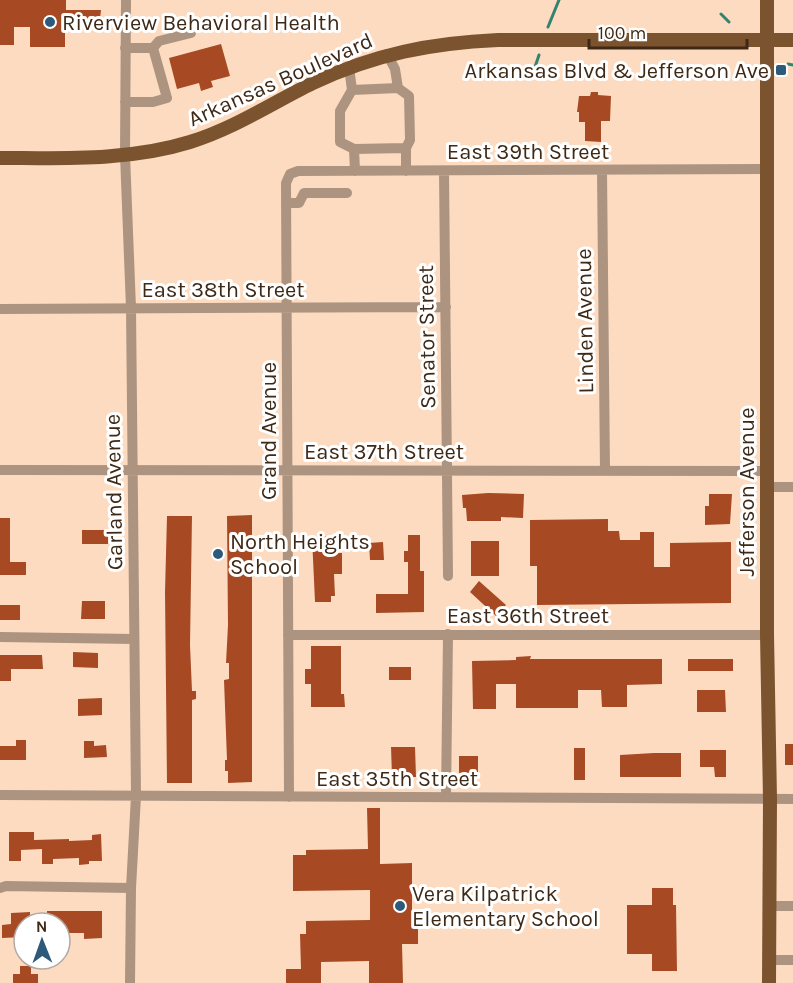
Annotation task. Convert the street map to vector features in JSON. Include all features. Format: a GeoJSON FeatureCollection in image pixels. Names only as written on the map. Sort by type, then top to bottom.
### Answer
{"type":"FeatureCollection","features":[{"type":"Feature","properties":{"kind":"main road","name":"Jefferson Avenue"},"geometry":{"type":"LineString","coordinates":[[767,0],[769,983]]}},
{"type":"Feature","properties":{"kind":"main road","name":"Arkansas Boulevard"},"geometry":{"type":"LineString","coordinates":[[0,158],[77,158],[125,155],[189,142],[224,130],[311,84],[349,67],[387,54],[437,44],[498,40],[793,40]]}},
{"type":"Feature","properties":{"kind":"street","name":"Garland Avenue"},"geometry":{"type":"LineString","coordinates":[[126,0],[125,155],[130,308],[136,796],[131,888],[130,983]]}},
{"type":"Feature","properties":{"kind":"street"},"geometry":{"type":"LineString","coordinates":[[125,48],[153,48],[159,41],[191,33]]}},
{"type":"Feature","properties":{"kind":"street"},"geometry":{"type":"LineString","coordinates":[[125,102],[153,102],[167,98],[153,48]]}},
{"type":"Feature","properties":{"kind":"street"},"geometry":{"type":"LineString","coordinates":[[387,54],[395,69],[398,87],[409,96],[410,140],[406,148],[406,171]]}},
{"type":"Feature","properties":{"kind":"street"},"geometry":{"type":"LineString","coordinates":[[349,67],[352,90],[340,111],[339,142],[354,149],[406,148]]}},
{"type":"Feature","properties":{"kind":"street"},"geometry":{"type":"LineString","coordinates":[[352,90],[398,87]]}},
{"type":"Feature","properties":{"kind":"street"},"geometry":{"type":"LineString","coordinates":[[354,149],[355,171]]}},
{"type":"Feature","properties":{"kind":"street","name":"East 39th Street"},"geometry":{"type":"LineString","coordinates":[[290,174],[298,171],[767,169]]}},
{"type":"Feature","properties":{"kind":"street","name":"Linden Avenue"},"geometry":{"type":"LineString","coordinates":[[602,170],[605,471]]}},
{"type":"Feature","properties":{"kind":"street","name":"Senator Street"},"geometry":{"type":"LineString","coordinates":[[444,171],[448,576]]}},
{"type":"Feature","properties":{"kind":"street","name":"Grand Avenue"},"geometry":{"type":"LineString","coordinates":[[289,797],[286,183],[290,174]]}},
{"type":"Feature","properties":{"kind":"street"},"geometry":{"type":"LineString","coordinates":[[286,203],[299,203],[304,193],[347,193]]}},
{"type":"Feature","properties":{"kind":"street","name":"East 38th Street"},"geometry":{"type":"LineString","coordinates":[[0,309],[446,308]]}},
{"type":"Feature","properties":{"kind":"street","name":"East 37th Street"},"geometry":{"type":"LineString","coordinates":[[0,470],[767,471]]}},
{"type":"Feature","properties":{"kind":"street"},"geometry":{"type":"LineString","coordinates":[[767,487],[793,487]]}},
{"type":"Feature","properties":{"kind":"street"},"geometry":{"type":"LineString","coordinates":[[446,797],[448,634]]}},
{"type":"Feature","properties":{"kind":"street","name":"East 36th Street"},"geometry":{"type":"LineString","coordinates":[[288,635],[767,635]]}},
{"type":"Feature","properties":{"kind":"street"},"geometry":{"type":"LineString","coordinates":[[0,637],[134,639]]}},
{"type":"Feature","properties":{"kind":"street","name":"East 35th Street"},"geometry":{"type":"LineString","coordinates":[[0,795],[793,799]]}},
{"type":"Feature","properties":{"kind":"street"},"geometry":{"type":"LineString","coordinates":[[0,888],[6,886],[131,888]]}},
{"type":"Feature","properties":{"kind":"street"},"geometry":{"type":"LineString","coordinates":[[770,906],[793,906]]}},
{"type":"Feature","properties":{"kind":"street"},"geometry":{"type":"LineString","coordinates":[[769,960],[793,960]]}},
{"type":"Feature","properties":{"kind":"building","name":"Riverview Behavioral Health"},"geometry":{"type":"Polygon","coordinates":[[[0,0],[66,0],[66,10],[101,10],[99,28],[88,28],[88,25],[65,25],[65,47],[30,47],[30,27],[14,27],[14,45],[0,45],[0,0]]]}},
{"type":"Feature","properties":{"kind":"building"},"geometry":{"type":"Polygon","coordinates":[[[221,44],[230,76],[211,81],[213,87],[201,91],[199,83],[177,89],[169,58],[221,44]]]}},
{"type":"Feature","properties":{"kind":"building"},"geometry":{"type":"Polygon","coordinates":[[[591,92],[611,96],[610,121],[601,121],[601,142],[585,141],[585,122],[579,122],[579,112],[577,112],[579,96],[590,96],[591,92]]]}},
{"type":"Feature","properties":{"kind":"building"},"geometry":{"type":"Polygon","coordinates":[[[524,494],[523,518],[501,517],[501,521],[467,521],[462,495],[524,494]]]}},
{"type":"Feature","properties":{"kind":"building"},"geometry":{"type":"Polygon","coordinates":[[[709,494],[732,494],[730,524],[705,525],[705,506],[709,506],[709,494]]]}},
{"type":"Feature","properties":{"kind":"building"},"geometry":{"type":"Polygon","coordinates":[[[252,515],[252,782],[228,783],[228,771],[225,771],[225,760],[227,760],[224,680],[229,679],[229,663],[226,663],[227,516],[252,515]]]}},
{"type":"Feature","properties":{"kind":"building"},"geometry":{"type":"Polygon","coordinates":[[[167,516],[192,516],[190,645],[192,691],[196,691],[196,699],[192,700],[192,783],[167,783],[165,592],[167,516]]]}},
{"type":"Feature","properties":{"kind":"building"},"geometry":{"type":"Polygon","coordinates":[[[0,518],[10,518],[10,562],[26,562],[26,575],[0,575],[0,518]]]}},
{"type":"Feature","properties":{"kind":"building"},"geometry":{"type":"Polygon","coordinates":[[[608,519],[608,531],[619,531],[620,540],[640,540],[640,532],[654,532],[654,567],[670,567],[670,543],[731,542],[731,603],[537,605],[537,566],[530,566],[530,520],[608,519]]]}},
{"type":"Feature","properties":{"kind":"building"},"geometry":{"type":"Polygon","coordinates":[[[82,530],[108,530],[108,544],[82,544],[82,530]]]}},
{"type":"Feature","properties":{"kind":"building"},"geometry":{"type":"Polygon","coordinates":[[[408,535],[420,535],[420,571],[424,571],[424,612],[376,613],[376,594],[408,594],[408,562],[404,562],[404,551],[408,551],[408,535]]]}},
{"type":"Feature","properties":{"kind":"building"},"geometry":{"type":"Polygon","coordinates":[[[336,536],[336,553],[342,553],[342,574],[334,574],[335,596],[331,596],[331,602],[315,602],[312,537],[336,536]]]}},
{"type":"Feature","properties":{"kind":"building"},"geometry":{"type":"Polygon","coordinates":[[[471,541],[499,541],[499,576],[471,576],[471,541]]]}},
{"type":"Feature","properties":{"kind":"building"},"geometry":{"type":"Polygon","coordinates":[[[383,542],[384,560],[370,560],[369,543],[383,542]]]}},
{"type":"Feature","properties":{"kind":"building"},"geometry":{"type":"Polygon","coordinates":[[[479,581],[506,605],[496,616],[470,592],[479,581]]]}},
{"type":"Feature","properties":{"kind":"building"},"geometry":{"type":"Polygon","coordinates":[[[82,601],[105,601],[105,619],[81,619],[82,601]]]}},
{"type":"Feature","properties":{"kind":"building"},"geometry":{"type":"Polygon","coordinates":[[[0,605],[20,605],[20,620],[0,620],[0,605]]]}},
{"type":"Feature","properties":{"kind":"building"},"geometry":{"type":"Polygon","coordinates":[[[311,646],[341,646],[341,694],[344,694],[345,707],[311,707],[311,684],[305,684],[305,669],[311,669],[311,646]]]}},
{"type":"Feature","properties":{"kind":"building"},"geometry":{"type":"Polygon","coordinates":[[[73,652],[98,653],[98,668],[73,667],[73,652]]]}},
{"type":"Feature","properties":{"kind":"building"},"geometry":{"type":"Polygon","coordinates":[[[0,655],[42,655],[43,669],[11,669],[11,681],[0,681],[0,655]]]}},
{"type":"Feature","properties":{"kind":"building"},"geometry":{"type":"Polygon","coordinates":[[[531,656],[530,659],[662,659],[662,684],[627,685],[627,707],[602,707],[601,690],[578,690],[578,708],[516,708],[516,684],[496,684],[496,709],[473,709],[472,661],[516,660],[516,657],[531,656]]]}},
{"type":"Feature","properties":{"kind":"building"},"geometry":{"type":"Polygon","coordinates":[[[688,659],[733,659],[733,671],[688,671],[688,659]]]}},
{"type":"Feature","properties":{"kind":"building"},"geometry":{"type":"Polygon","coordinates":[[[389,667],[411,667],[411,680],[389,680],[389,667]]]}},
{"type":"Feature","properties":{"kind":"building"},"geometry":{"type":"Polygon","coordinates":[[[697,690],[725,690],[726,712],[697,712],[697,690]]]}},
{"type":"Feature","properties":{"kind":"building"},"geometry":{"type":"Polygon","coordinates":[[[102,698],[102,715],[78,716],[78,699],[102,698]]]}},
{"type":"Feature","properties":{"kind":"building"},"geometry":{"type":"Polygon","coordinates":[[[16,740],[26,740],[26,760],[0,760],[0,746],[16,746],[16,740]]]}},
{"type":"Feature","properties":{"kind":"building"},"geometry":{"type":"Polygon","coordinates":[[[84,741],[94,741],[94,746],[106,745],[107,757],[84,758],[84,741]]]}},
{"type":"Feature","properties":{"kind":"building"},"geometry":{"type":"Polygon","coordinates":[[[785,744],[793,744],[793,765],[785,765],[785,744]]]}},
{"type":"Feature","properties":{"kind":"building"},"geometry":{"type":"Polygon","coordinates":[[[391,747],[415,747],[416,777],[392,777],[391,747]]]}},
{"type":"Feature","properties":{"kind":"building"},"geometry":{"type":"Polygon","coordinates":[[[574,748],[585,748],[585,780],[574,780],[574,748]]]}},
{"type":"Feature","properties":{"kind":"building"},"geometry":{"type":"Polygon","coordinates":[[[700,750],[726,750],[726,777],[715,777],[714,767],[700,767],[700,750]]]}},
{"type":"Feature","properties":{"kind":"building"},"geometry":{"type":"Polygon","coordinates":[[[681,753],[681,777],[620,777],[620,755],[681,753]]]}},
{"type":"Feature","properties":{"kind":"building"},"geometry":{"type":"Polygon","coordinates":[[[459,756],[478,756],[478,778],[466,777],[466,773],[459,773],[459,756]]]}},
{"type":"Feature","properties":{"kind":"building"},"geometry":{"type":"Polygon","coordinates":[[[367,808],[380,808],[380,864],[412,863],[412,922],[418,922],[418,944],[402,944],[403,983],[369,983],[369,961],[321,962],[321,983],[286,983],[286,969],[301,969],[300,934],[306,934],[306,921],[370,920],[370,890],[293,891],[293,855],[306,855],[306,850],[368,849],[367,808]]]}},
{"type":"Feature","properties":{"kind":"building"},"geometry":{"type":"Polygon","coordinates":[[[9,832],[34,832],[34,840],[69,839],[69,841],[92,840],[92,835],[101,834],[102,861],[89,861],[89,864],[79,865],[79,858],[53,859],[53,864],[42,864],[42,849],[21,850],[21,861],[9,861],[9,832]]]}},
{"type":"Feature","properties":{"kind":"building"},"geometry":{"type":"Polygon","coordinates":[[[652,888],[673,888],[673,905],[676,905],[677,971],[652,971],[652,954],[627,954],[627,905],[652,905],[652,888]]]}},
{"type":"Feature","properties":{"kind":"building"},"geometry":{"type":"Polygon","coordinates":[[[72,911],[102,911],[102,938],[84,939],[84,933],[72,933],[72,911]]]}},
{"type":"Feature","properties":{"kind":"building"},"geometry":{"type":"Polygon","coordinates":[[[11,913],[12,938],[2,938],[2,925],[11,924],[11,913]]]}},
{"type":"Feature","properties":{"kind":"building"},"geometry":{"type":"Polygon","coordinates":[[[20,971],[31,971],[31,974],[38,974],[38,983],[13,983],[13,974],[20,974],[20,971]]]}},
{"type":"Feature","properties":{"kind":"waterway"},"geometry":{"type":"LineString","coordinates":[[548,27],[559,0]]}},
{"type":"Feature","properties":{"kind":"waterway"},"geometry":{"type":"LineString","coordinates":[[721,14],[729,22]]}},
{"type":"Feature","properties":{"kind":"waterway"},"geometry":{"type":"LineString","coordinates":[[535,67],[539,55]]}},
{"type":"Feature","properties":{"kind":"waterway"},"geometry":{"type":"LineString","coordinates":[[788,64],[793,65]]}},
{"type":"Feature","properties":{"kind":"place","name":"Riverview Behavioral Health"},"geometry":{"type":"Point","coordinates":[50,22]}},
{"type":"Feature","properties":{"kind":"place","name":"Arkansas Blvd & Jefferson Ave"},"geometry":{"type":"Point","coordinates":[781,70]}},
{"type":"Feature","properties":{"kind":"place","name":"North Heights School"},"geometry":{"type":"Point","coordinates":[218,554]}},
{"type":"Feature","properties":{"kind":"place","name":"Vera Kilpatrick Elementary School"},"geometry":{"type":"Point","coordinates":[400,906]}}]}
